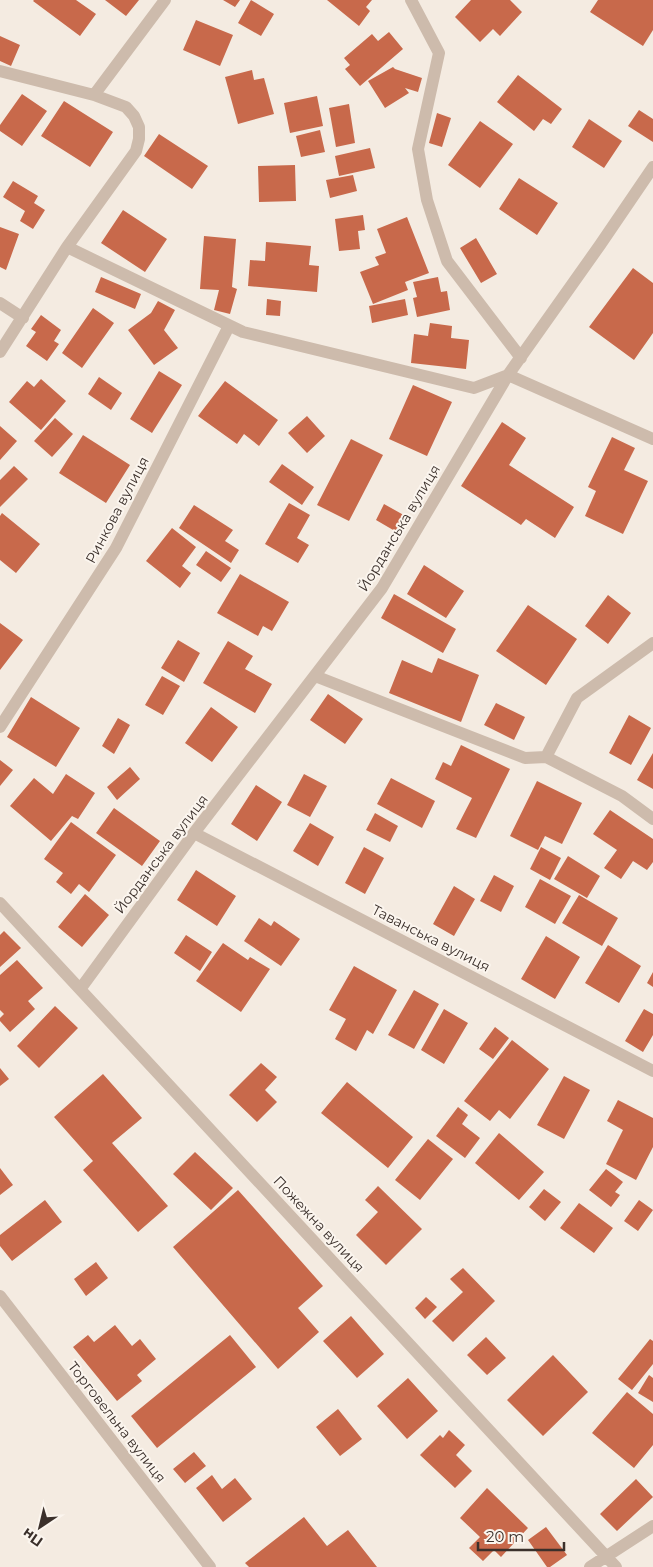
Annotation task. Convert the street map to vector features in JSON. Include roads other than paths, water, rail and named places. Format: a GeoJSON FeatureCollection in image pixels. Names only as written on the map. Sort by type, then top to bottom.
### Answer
{"type":"FeatureCollection","features":[{"type":"Feature","properties":{"kind":"street"},"geometry":{"type":"LineString","coordinates":[[94,95],[165,0]]}},
{"type":"Feature","properties":{"kind":"street"},"geometry":{"type":"LineString","coordinates":[[411,0],[439,53],[418,150],[427,200],[447,262],[521,358]]}},
{"type":"Feature","properties":{"kind":"street"},"geometry":{"type":"LineString","coordinates":[[0,71],[94,95],[126,107],[134,116],[139,127],[136,151],[67,247],[0,352]]}},
{"type":"Feature","properties":{"kind":"street","name":"Йорданська вулиця"},"geometry":{"type":"LineString","coordinates":[[81,988],[194,833],[382,588],[508,375],[653,167]]}},
{"type":"Feature","properties":{"kind":"street"},"geometry":{"type":"LineString","coordinates":[[67,247],[243,332],[474,388],[508,375],[653,439]]}},
{"type":"Feature","properties":{"kind":"street"},"geometry":{"type":"LineString","coordinates":[[0,303],[23,318]]}},
{"type":"Feature","properties":{"kind":"street","name":"Ринкова вулиця"},"geometry":{"type":"LineString","coordinates":[[0,726],[116,548],[229,326]]}},
{"type":"Feature","properties":{"kind":"street"},"geometry":{"type":"LineString","coordinates":[[546,757],[577,698],[653,643]]}},
{"type":"Feature","properties":{"kind":"street"},"geometry":{"type":"LineString","coordinates":[[316,676],[525,758],[546,757],[622,796],[653,818]]}},
{"type":"Feature","properties":{"kind":"street","name":"Таванська вулиця"},"geometry":{"type":"LineString","coordinates":[[194,833],[653,1071]]}},
{"type":"Feature","properties":{"kind":"street","name":"Пожежна вулиця"},"geometry":{"type":"LineString","coordinates":[[0,903],[81,988],[616,1567]]}},
{"type":"Feature","properties":{"kind":"street","name":"Торговельна вулиця"},"geometry":{"type":"LineString","coordinates":[[0,1296],[210,1567]]}},
{"type":"Feature","properties":{"kind":"street"},"geometry":{"type":"LineString","coordinates":[[590,1567],[653,1526]]}}]}
